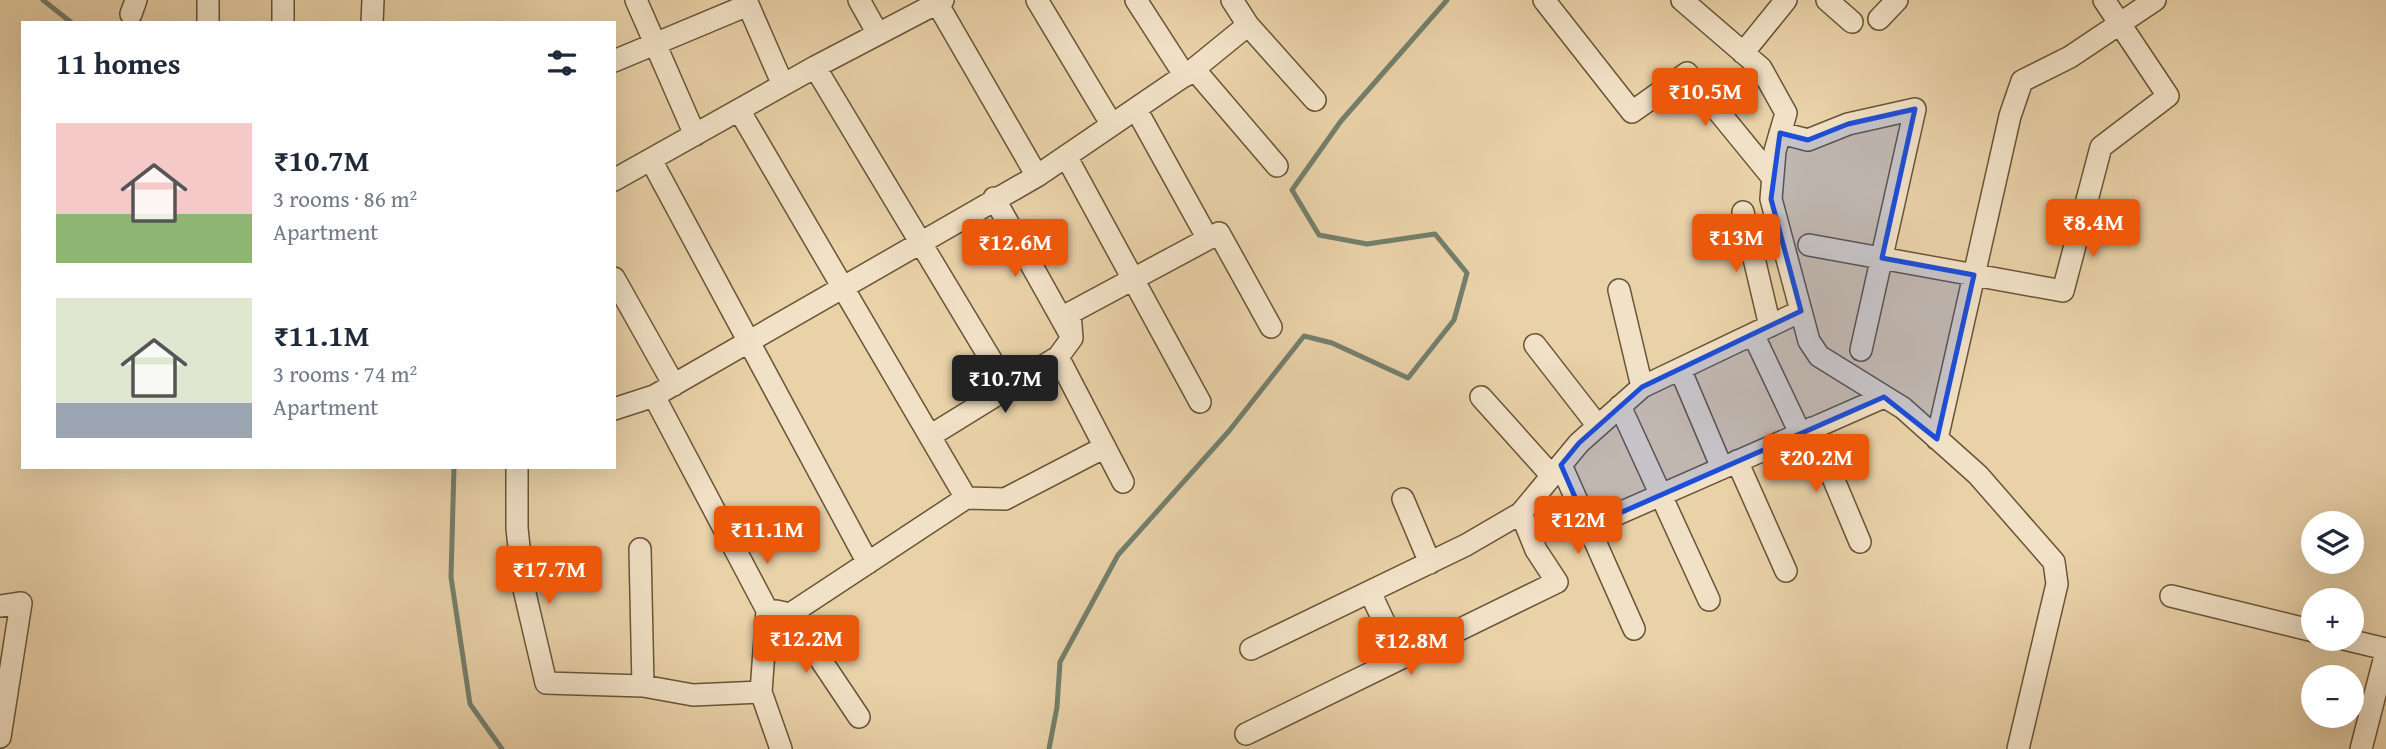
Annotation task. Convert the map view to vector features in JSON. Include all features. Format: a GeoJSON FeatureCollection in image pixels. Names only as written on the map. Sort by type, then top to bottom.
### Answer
{"type":"FeatureCollection","features":[{"type":"Feature","properties":{"kind":"street"},"geometry":{"type":"LineString","coordinates":[[208,0],[208,21]]}},
{"type":"Feature","properties":{"kind":"street"},"geometry":{"type":"LineString","coordinates":[[283,0],[283,21]]}},
{"type":"Feature","properties":{"kind":"street"},"geometry":{"type":"LineString","coordinates":[[372,21],[373,0]]}},
{"type":"Feature","properties":{"kind":"street"},"geometry":{"type":"LineString","coordinates":[[636,0],[695,135]]}},
{"type":"Feature","properties":{"kind":"street"},"geometry":{"type":"LineString","coordinates":[[859,0],[878,34]]}},
{"type":"Feature","properties":{"kind":"street"},"geometry":{"type":"LineString","coordinates":[[1037,0],[1112,125]]}},
{"type":"Feature","properties":{"kind":"street"},"geometry":{"type":"LineString","coordinates":[[1136,0],[1190,73],[1278,166]]}},
{"type":"Feature","properties":{"kind":"street"},"geometry":{"type":"LineString","coordinates":[[1232,0],[1248,25],[1315,100]]}},
{"type":"Feature","properties":{"kind":"street"},"geometry":{"type":"LineString","coordinates":[[1544,0],[1633,112],[1687,73],[1772,177]]}},
{"type":"Feature","properties":{"kind":"street"},"geometry":{"type":"LineString","coordinates":[[1682,0],[1761,68],[1786,113],[1774,150],[1771,199],[1809,341],[1819,356],[1903,408],[1978,475],[2054,562],[2057,584],[2018,749]]}},
{"type":"Feature","properties":{"kind":"street"},"geometry":{"type":"LineString","coordinates":[[1743,53],[1786,0]]}},
{"type":"Feature","properties":{"kind":"street"},"geometry":{"type":"LineString","coordinates":[[1827,0],[1852,22]]}},
{"type":"Feature","properties":{"kind":"street"},"geometry":{"type":"LineString","coordinates":[[1880,19],[1897,0]]}},
{"type":"Feature","properties":{"kind":"street"},"geometry":{"type":"LineString","coordinates":[[1809,245],[2063,291],[2101,147],[2168,96],[2104,0]]}},
{"type":"Feature","properties":{"kind":"street"},"geometry":{"type":"LineString","coordinates":[[1937,439],[2010,116],[2022,81],[2070,57],[2155,0]]}},
{"type":"Feature","properties":{"kind":"street"},"geometry":{"type":"LineString","coordinates":[[616,60],[747,2],[783,85]]}},
{"type":"Feature","properties":{"kind":"street"},"geometry":{"type":"LineString","coordinates":[[616,179],[815,67],[940,2],[1037,176]]}},
{"type":"Feature","properties":{"kind":"street"},"geometry":{"type":"LineString","coordinates":[[616,408],[654,396],[674,385],[994,198],[1037,176],[1190,73],[1248,25]]}},
{"type":"Feature","properties":{"kind":"street"},"geometry":{"type":"LineString","coordinates":[[815,67],[1008,388]]}},
{"type":"Feature","properties":{"kind":"street"},"geometry":{"type":"LineString","coordinates":[[1136,109],[1208,239]]}},
{"type":"Feature","properties":{"kind":"street"},"geometry":{"type":"LineString","coordinates":[[1780,133],[1808,140],[1848,124],[1915,109],[1861,350]]}},
{"type":"Feature","properties":{"kind":"street"},"geometry":{"type":"LineString","coordinates":[[739,110],[966,498]]}},
{"type":"Feature","properties":{"kind":"street"},"geometry":{"type":"LineString","coordinates":[[1066,156],[1200,402]]}},
{"type":"Feature","properties":{"kind":"street"},"geometry":{"type":"LineString","coordinates":[[651,160],[868,563]]}},
{"type":"Feature","properties":{"kind":"street"},"geometry":{"type":"LineString","coordinates":[[994,198],[1072,338]]}},
{"type":"Feature","properties":{"kind":"street"},"geometry":{"type":"LineString","coordinates":[[1743,212],[1761,330],[1860,542]]}},
{"type":"Feature","properties":{"kind":"street"},"geometry":{"type":"LineString","coordinates":[[930,436],[1058,357],[1072,338],[1070,313],[1219,233],[1271,327]]}},
{"type":"Feature","properties":{"kind":"street"},"geometry":{"type":"LineString","coordinates":[[616,282],[674,385]]}},
{"type":"Feature","properties":{"kind":"street"},"geometry":{"type":"LineString","coordinates":[[1619,290],[1642,387]]}},
{"type":"Feature","properties":{"kind":"street"},"geometry":{"type":"LineString","coordinates":[[1251,649],[1430,563],[1521,513],[1556,470],[1598,426],[1642,387],[1801,311]]}},
{"type":"Feature","properties":{"kind":"street"},"geometry":{"type":"LineString","coordinates":[[1535,345],[1598,426]]}},
{"type":"Feature","properties":{"kind":"street"},"geometry":{"type":"LineString","coordinates":[[1058,357],[1123,482]]}},
{"type":"Feature","properties":{"kind":"street"},"geometry":{"type":"LineString","coordinates":[[1680,369],[1786,571]]}},
{"type":"Feature","properties":{"kind":"street"},"geometry":{"type":"LineString","coordinates":[[654,396],[766,620],[761,692],[781,749]]}},
{"type":"Feature","properties":{"kind":"street"},"geometry":{"type":"LineString","coordinates":[[1481,397],[1556,470],[1588,527],[1634,629]]}},
{"type":"Feature","properties":{"kind":"street"},"geometry":{"type":"LineString","coordinates":[[1588,527],[1884,397]]}},
{"type":"Feature","properties":{"kind":"street"},"geometry":{"type":"LineString","coordinates":[[1620,406],[1709,600]]}},
{"type":"Feature","properties":{"kind":"street"},"geometry":{"type":"LineString","coordinates":[[766,620],[790,614],[966,498],[1005,499],[1105,447]]}},
{"type":"Feature","properties":{"kind":"street"},"geometry":{"type":"LineString","coordinates":[[517,469],[517,528],[523,585],[547,683],[643,686],[694,695],[761,692]]}},
{"type":"Feature","properties":{"kind":"street"},"geometry":{"type":"LineString","coordinates":[[1403,499],[1430,563]]}},
{"type":"Feature","properties":{"kind":"street"},"geometry":{"type":"LineString","coordinates":[[1247,734],[1558,582],[1536,550],[1521,513]]}},
{"type":"Feature","properties":{"kind":"street"},"geometry":{"type":"LineString","coordinates":[[640,549],[643,686]]}},
{"type":"Feature","properties":{"kind":"street"},"geometry":{"type":"LineString","coordinates":[[1370,592],[1401,658]]}},
{"type":"Feature","properties":{"kind":"street"},"geometry":{"type":"LineString","coordinates":[[2171,596],[2301,628]]}},
{"type":"Feature","properties":{"kind":"street"},"geometry":{"type":"LineString","coordinates":[[0,606],[20,603],[0,737]]}},
{"type":"Feature","properties":{"kind":"street"},"geometry":{"type":"LineString","coordinates":[[790,614],[859,717]]}},
{"type":"Feature","properties":{"kind":"street"},"geometry":{"type":"LineString","coordinates":[[2361,749],[2386,650],[2364,644]]}},
{"type":"Feature","properties":{"kind":"highlighted area"},"geometry":{"type":"Polygon","coordinates":[[[1915,109],[1882,258],[1974,275],[1937,439],[1884,397],[1588,527],[1561,465],[1579,443],[1642,387],[1801,311],[1771,199],[1780,133],[1808,140],[1848,124],[1915,109]]]}},
{"type":"Feature","properties":{"kind":"waterway"},"geometry":{"type":"LineString","coordinates":[[43,0],[69,21]]}},
{"type":"Feature","properties":{"kind":"waterway"},"geometry":{"type":"LineString","coordinates":[[1049,749],[1057,707],[1060,662],[1118,555],[1229,431],[1304,336],[1332,343],[1408,378],[1454,320],[1467,273],[1435,234],[1367,244],[1319,235],[1292,190],[1341,121],[1447,0]]}},
{"type":"Feature","properties":{"kind":"waterway"},"geometry":{"type":"LineString","coordinates":[[454,469],[451,577],[470,704],[502,749]]}}]}
